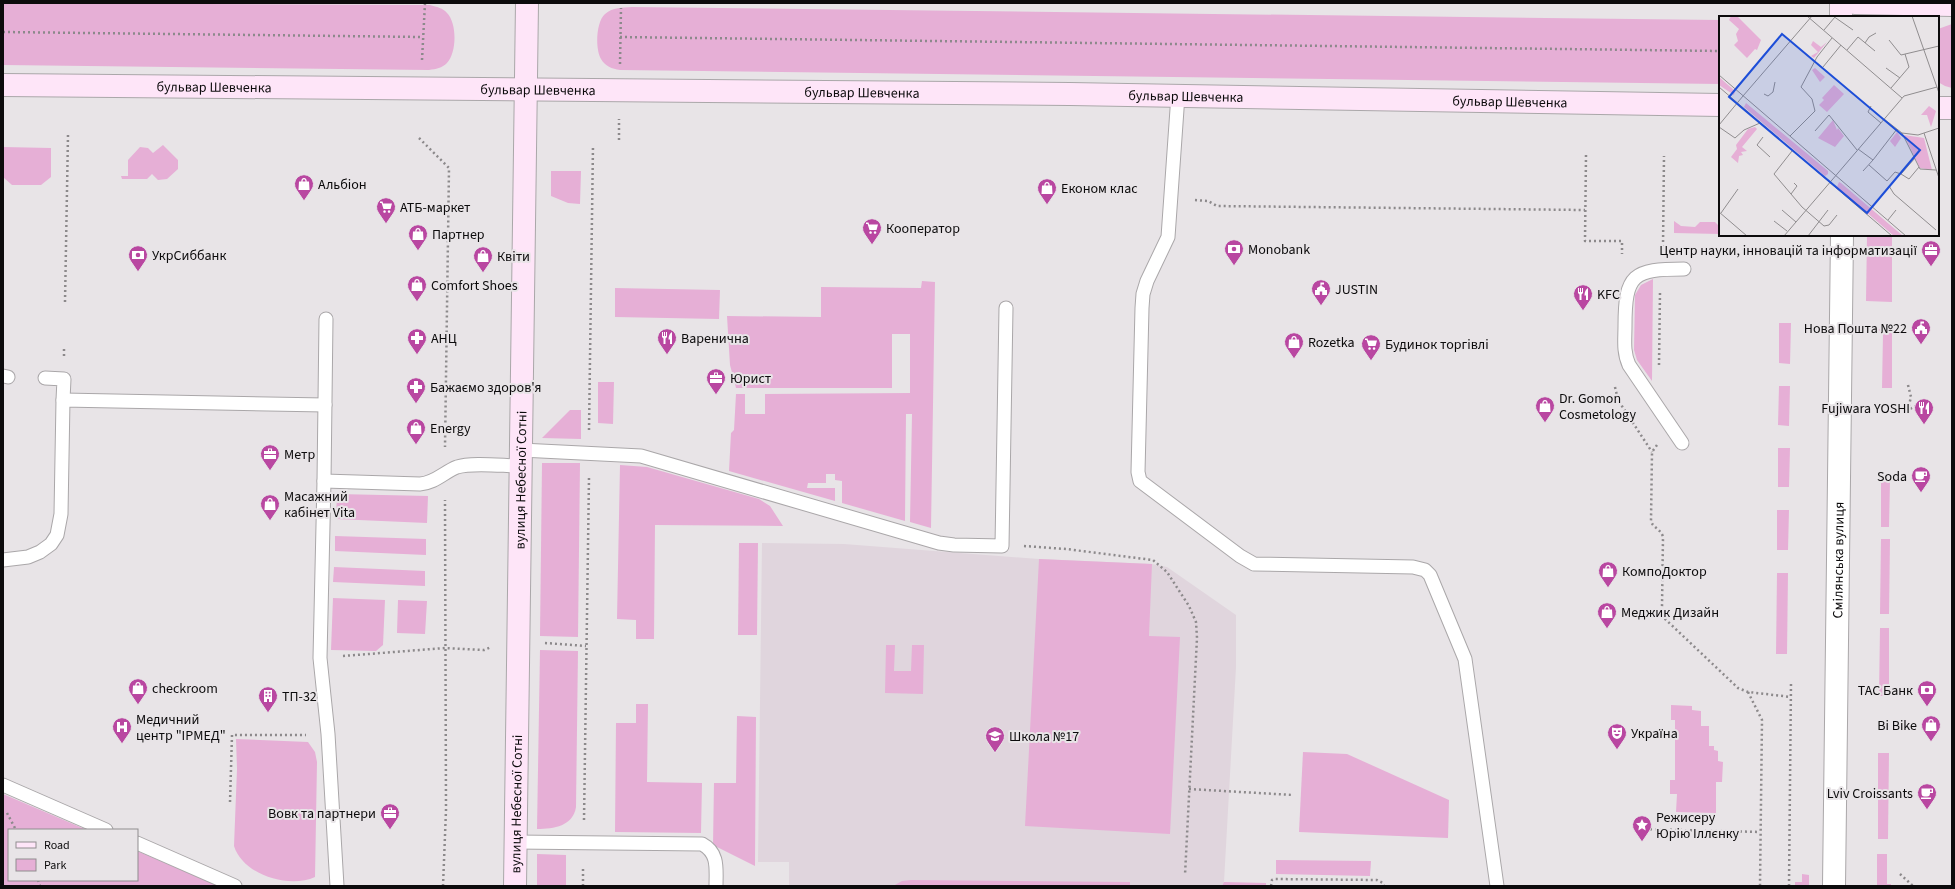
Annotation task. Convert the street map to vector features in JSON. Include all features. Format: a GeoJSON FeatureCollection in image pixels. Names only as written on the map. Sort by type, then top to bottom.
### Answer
{"type":"FeatureCollection","features":[{"type":"Feature","properties":{"kind":"main road","name":"вулиця Небесної Сотні"},"geometry":{"type":"LineString","coordinates":[[515,886],[527,3]]}},
{"type":"Feature","properties":{"kind":"main road"},"geometry":{"type":"LineString","coordinates":[[1841,3],[1841,16]]}},
{"type":"Feature","properties":{"kind":"main road"},"geometry":{"type":"LineString","coordinates":[[1855,3],[1952,5]]}},
{"type":"Feature","properties":{"kind":"main road","name":"бульвар Шевченка"},"geometry":{"type":"LineString","coordinates":[[3,85],[1178,95],[1719,105]]}},
{"type":"Feature","properties":{"kind":"main road"},"geometry":{"type":"LineString","coordinates":[[1939,108],[1952,108]]}},
{"type":"Feature","properties":{"kind":"street","name":"Смілянська вулиця"},"geometry":{"type":"LineString","coordinates":[[1834,886],[1842,236]]}},
{"type":"Feature","properties":{"kind":"lane"},"geometry":{"type":"LineString","coordinates":[[1178,95],[1168,237],[1143,294],[1139,451],[1140,481],[1146,488],[1240,556],[1254,564],[1413,567],[1425,570],[1430,575],[1465,659],[1497,886]]}},
{"type":"Feature","properties":{"kind":"lane"},"geometry":{"type":"LineString","coordinates":[[1682,443],[1629,365],[1626,358],[1624,344],[1626,292],[1635,278],[1649,270],[1684,269]]}},
{"type":"Feature","properties":{"kind":"lane"},"geometry":{"type":"LineString","coordinates":[[324,481],[428,484],[444,474],[464,466],[521,458],[589,453],[625,454],[657,460],[947,544],[1002,546],[1006,308]]}},
{"type":"Feature","properties":{"kind":"lane"},"geometry":{"type":"LineString","coordinates":[[326,319],[320,658],[328,734],[337,886]]}},
{"type":"Feature","properties":{"kind":"lane"},"geometry":{"type":"LineString","coordinates":[[3,560],[28,557],[40,552],[51,544],[57,535],[62,514],[64,379],[45,378]]}},
{"type":"Feature","properties":{"kind":"lane"},"geometry":{"type":"LineString","coordinates":[[63,400],[325,405]]}},
{"type":"Feature","properties":{"kind":"lane"},"geometry":{"type":"LineString","coordinates":[[3,785],[104,829]]}},
{"type":"Feature","properties":{"kind":"lane"},"geometry":{"type":"LineString","coordinates":[[515,842],[702,844],[714,853],[716,862],[716,886]]}},
{"type":"Feature","properties":{"kind":"lane"},"geometry":{"type":"LineString","coordinates":[[138,843],[235,886]]}},
{"type":"Feature","properties":{"kind":"path"},"geometry":{"type":"LineString","coordinates":[[422,64],[425,3]]}},
{"type":"Feature","properties":{"kind":"path"},"geometry":{"type":"LineString","coordinates":[[620,70],[621,8]]}},
{"type":"Feature","properties":{"kind":"path"},"geometry":{"type":"LineString","coordinates":[[3,32],[423,37]]}},
{"type":"Feature","properties":{"kind":"path"},"geometry":{"type":"LineString","coordinates":[[620,37],[1719,51]]}},
{"type":"Feature","properties":{"kind":"path"},"geometry":{"type":"LineString","coordinates":[[619,118],[619,140]]}},
{"type":"Feature","properties":{"kind":"path"},"geometry":{"type":"LineString","coordinates":[[65,302],[68,136]]}},
{"type":"Feature","properties":{"kind":"path"},"geometry":{"type":"LineString","coordinates":[[419,138],[449,168],[444,474],[446,810],[443,886]]}},
{"type":"Feature","properties":{"kind":"path"},"geometry":{"type":"LineString","coordinates":[[583,886],[593,145]]}},
{"type":"Feature","properties":{"kind":"path"},"geometry":{"type":"LineString","coordinates":[[1586,156],[1584,241],[1622,241],[1622,254]]}},
{"type":"Feature","properties":{"kind":"path"},"geometry":{"type":"LineString","coordinates":[[1663,254],[1664,156]]}},
{"type":"Feature","properties":{"kind":"path"},"geometry":{"type":"LineString","coordinates":[[1170,199],[1206,200],[1217,206],[1585,210]]}},
{"type":"Feature","properties":{"kind":"path"},"geometry":{"type":"LineString","coordinates":[[1659,372],[1660,293],[1662,287]]}},
{"type":"Feature","properties":{"kind":"path"},"geometry":{"type":"LineString","coordinates":[[1908,385],[1911,397],[1908,405],[1910,409],[1916,406]]}},
{"type":"Feature","properties":{"kind":"path"},"geometry":{"type":"LineString","coordinates":[[1658,442],[1652,452],[1651,521],[1652,525],[1662,533],[1663,537],[1663,614],[1673,628],[1738,688],[1748,692],[1791,697]]}},
{"type":"Feature","properties":{"kind":"path"},"geometry":{"type":"LineString","coordinates":[[1002,546],[1051,547],[1153,560],[1168,572],[1189,606],[1196,622],[1197,638],[1185,875]]}},
{"type":"Feature","properties":{"kind":"path"},"geometry":{"type":"LineString","coordinates":[[320,658],[445,648],[484,650],[500,642],[586,646]]}},
{"type":"Feature","properties":{"kind":"path"},"geometry":{"type":"LineString","coordinates":[[1789,886],[1791,683]]}},
{"type":"Feature","properties":{"kind":"path"},"geometry":{"type":"LineString","coordinates":[[1748,692],[1762,720],[1760,886]]}},
{"type":"Feature","properties":{"kind":"path"},"geometry":{"type":"LineString","coordinates":[[230,802],[232,735],[328,734]]}},
{"type":"Feature","properties":{"kind":"path"},"geometry":{"type":"LineString","coordinates":[[1189,789],[1293,795]]}},
{"type":"Feature","properties":{"kind":"path"},"geometry":{"type":"LineString","coordinates":[[4,807],[15,829]]}},
{"type":"Feature","properties":{"kind":"path"},"geometry":{"type":"LineString","coordinates":[[1640,829],[1760,832]]}},
{"type":"Feature","properties":{"kind":"path"},"geometry":{"type":"LineString","coordinates":[[1900,874],[1913,886]]}},
{"type":"Feature","properties":{"kind":"path"},"geometry":{"type":"LineString","coordinates":[[1271,886],[1272,880],[1275,878],[1377,880],[1383,883],[1384,886]]}},
{"type":"Feature","properties":{"kind":"shaded area","name":"Школа №17"},"geometry":{"type":"Polygon","coordinates":[[[762,543],[844,544],[1039,559],[1152,564],[1167,567],[1236,615],[1236,667],[1224,882],[1222,886],[789,886],[789,862],[758,862],[762,543]]]}},
{"type":"Feature","properties":{"kind":"green space"},"geometry":{"type":"Polygon","coordinates":[[[3,3],[430,5],[444,10],[453,23],[454,45],[453,52],[445,65],[429,70],[3,65],[3,3]]]}},
{"type":"Feature","properties":{"kind":"green space"},"geometry":{"type":"Polygon","coordinates":[[[618,8],[1719,20],[1719,84],[620,70],[609,67],[605,64],[599,55],[597,42],[598,29],[602,18],[611,10],[618,8]]]}},
{"type":"Feature","properties":{"kind":"green space"},"geometry":{"type":"Polygon","coordinates":[[[1952,24],[1952,88],[1939,83],[1939,29],[1952,24]]]}},
{"type":"Feature","properties":{"kind":"green space"},"geometry":{"type":"Polygon","coordinates":[[[163,145],[178,160],[178,169],[167,179],[158,180],[152,174],[147,179],[122,179],[121,176],[128,176],[128,160],[140,147],[148,148],[153,153],[163,145]]]}},
{"type":"Feature","properties":{"kind":"green space"},"geometry":{"type":"Polygon","coordinates":[[[3,147],[51,148],[51,177],[41,185],[12,185],[3,177],[3,147]]]}},
{"type":"Feature","properties":{"kind":"green space"},"geometry":{"type":"Polygon","coordinates":[[[551,171],[581,171],[580,204],[568,203],[551,196],[551,171]]]}},
{"type":"Feature","properties":{"kind":"green space"},"geometry":{"type":"Polygon","coordinates":[[[1674,221],[1681,226],[1695,227],[1700,222],[1715,222],[1719,226],[1719,234],[1674,233],[1674,221]]]}},
{"type":"Feature","properties":{"kind":"green space"},"geometry":{"type":"Polygon","coordinates":[[[1867,236],[1892,236],[1892,302],[1866,301],[1867,236]]]}},
{"type":"Feature","properties":{"kind":"green space"},"geometry":{"type":"Polygon","coordinates":[[[1653,279],[1652,381],[1637,360],[1634,350],[1635,295],[1641,285],[1653,279]]]}},
{"type":"Feature","properties":{"kind":"green space"},"geometry":{"type":"Polygon","coordinates":[[[922,281],[935,282],[931,528],[910,522],[912,414],[906,414],[905,521],[842,503],[842,481],[835,480],[835,474],[826,474],[826,483],[808,483],[807,488],[835,488],[835,501],[729,471],[731,433],[734,430],[736,394],[745,394],[745,414],[765,414],[765,394],[910,393],[910,334],[892,334],[892,388],[736,388],[730,365],[727,316],[821,317],[821,287],[921,288],[922,281]]]}},
{"type":"Feature","properties":{"kind":"green space"},"geometry":{"type":"Polygon","coordinates":[[[615,288],[720,290],[719,319],[615,317],[615,288]]]}},
{"type":"Feature","properties":{"kind":"green space"},"geometry":{"type":"Polygon","coordinates":[[[1779,323],[1791,323],[1790,364],[1779,363],[1779,323]]]}},
{"type":"Feature","properties":{"kind":"green space"},"geometry":{"type":"Polygon","coordinates":[[[1877,329],[1892,329],[1892,388],[1882,388],[1883,334],[1877,329]]]}},
{"type":"Feature","properties":{"kind":"green space"},"geometry":{"type":"Polygon","coordinates":[[[598,382],[614,382],[613,424],[598,423],[598,382]]]}},
{"type":"Feature","properties":{"kind":"green space"},"geometry":{"type":"Polygon","coordinates":[[[1779,386],[1790,386],[1789,426],[1778,425],[1779,386]]]}},
{"type":"Feature","properties":{"kind":"green space"},"geometry":{"type":"Polygon","coordinates":[[[570,410],[581,410],[581,439],[542,438],[570,410]]]}},
{"type":"Feature","properties":{"kind":"green space"},"geometry":{"type":"Polygon","coordinates":[[[1778,448],[1790,448],[1789,487],[1778,487],[1778,448]]]}},
{"type":"Feature","properties":{"kind":"green space"},"geometry":{"type":"Polygon","coordinates":[[[542,463],[580,463],[578,637],[540,636],[542,463]]]}},
{"type":"Feature","properties":{"kind":"green space"},"geometry":{"type":"Polygon","coordinates":[[[620,465],[647,467],[759,499],[770,506],[783,526],[655,525],[654,639],[636,639],[636,620],[617,619],[620,465]]]}},
{"type":"Feature","properties":{"kind":"green space"},"geometry":{"type":"Polygon","coordinates":[[[1881,480],[1890,480],[1889,527],[1881,527],[1881,480]]]}},
{"type":"Feature","properties":{"kind":"green space"},"geometry":{"type":"Polygon","coordinates":[[[337,494],[428,496],[427,523],[336,519],[337,494]]]}},
{"type":"Feature","properties":{"kind":"green space"},"geometry":{"type":"Polygon","coordinates":[[[1777,510],[1789,510],[1788,550],[1777,550],[1777,510]]]}},
{"type":"Feature","properties":{"kind":"green space"},"geometry":{"type":"Polygon","coordinates":[[[335,536],[426,539],[426,555],[335,551],[335,536]]]}},
{"type":"Feature","properties":{"kind":"green space"},"geometry":{"type":"Polygon","coordinates":[[[1881,539],[1890,539],[1889,614],[1880,614],[1881,539]]]}},
{"type":"Feature","properties":{"kind":"green space"},"geometry":{"type":"Polygon","coordinates":[[[739,543],[758,543],[757,635],[738,635],[739,543]]]}},
{"type":"Feature","properties":{"kind":"green space"},"geometry":{"type":"Polygon","coordinates":[[[1039,559],[1152,564],[1149,636],[1180,637],[1170,834],[1025,826],[1039,559]]]}},
{"type":"Feature","properties":{"kind":"green space"},"geometry":{"type":"Polygon","coordinates":[[[334,567],[425,571],[425,586],[333,582],[334,567]]]}},
{"type":"Feature","properties":{"kind":"green space"},"geometry":{"type":"Polygon","coordinates":[[[1777,573],[1788,573],[1787,654],[1776,654],[1777,573]]]}},
{"type":"Feature","properties":{"kind":"green space"},"geometry":{"type":"Polygon","coordinates":[[[333,598],[385,600],[383,645],[376,651],[331,650],[333,598]]]}},
{"type":"Feature","properties":{"kind":"green space"},"geometry":{"type":"Polygon","coordinates":[[[398,600],[427,601],[425,634],[397,633],[398,600]]]}},
{"type":"Feature","properties":{"kind":"green space"},"geometry":{"type":"Polygon","coordinates":[[[1880,628],[1889,628],[1889,688],[1892,688],[1892,696],[1879,696],[1880,628]]]}},
{"type":"Feature","properties":{"kind":"green space"},"geometry":{"type":"Polygon","coordinates":[[[886,645],[895,645],[894,671],[911,671],[912,645],[924,645],[923,694],[885,693],[886,645]]]}},
{"type":"Feature","properties":{"kind":"green space"},"geometry":{"type":"Polygon","coordinates":[[[540,650],[578,651],[576,807],[571,818],[562,825],[537,829],[540,650]]]}},
{"type":"Feature","properties":{"kind":"green space"},"geometry":{"type":"Polygon","coordinates":[[[636,704],[648,704],[647,782],[702,783],[701,833],[615,832],[616,723],[636,723],[636,704]]]}},
{"type":"Feature","properties":{"kind":"green space"},"geometry":{"type":"Polygon","coordinates":[[[1671,705],[1692,706],[1692,710],[1701,711],[1701,726],[1709,726],[1709,746],[1714,746],[1714,750],[1718,751],[1718,761],[1723,762],[1722,782],[1716,782],[1716,813],[1676,812],[1677,794],[1670,794],[1670,780],[1675,780],[1675,720],[1671,720],[1671,705]]]}},
{"type":"Feature","properties":{"kind":"green space"},"geometry":{"type":"Polygon","coordinates":[[[737,716],[756,717],[755,866],[713,845],[714,783],[736,783],[737,716]]]}},
{"type":"Feature","properties":{"kind":"green space"},"geometry":{"type":"Polygon","coordinates":[[[236,739],[308,742],[315,752],[317,762],[315,877],[293,881],[268,877],[247,865],[239,856],[234,846],[237,769],[236,739]]]}},
{"type":"Feature","properties":{"kind":"green space"},"geometry":{"type":"Polygon","coordinates":[[[1303,752],[1347,754],[1449,800],[1448,838],[1299,832],[1303,752]]]}},
{"type":"Feature","properties":{"kind":"green space"},"geometry":{"type":"Polygon","coordinates":[[[1878,753],[1889,753],[1888,839],[1878,839],[1878,753]]]}},
{"type":"Feature","properties":{"kind":"green space"},"geometry":{"type":"Polygon","coordinates":[[[3,794],[85,829],[8,829],[8,881],[138,881],[138,851],[219,886],[3,886],[3,794]]]}},
{"type":"Feature","properties":{"kind":"green space"},"geometry":{"type":"Polygon","coordinates":[[[537,854],[566,855],[566,886],[537,886],[537,854]]]}},
{"type":"Feature","properties":{"kind":"green space"},"geometry":{"type":"Polygon","coordinates":[[[1877,854],[1887,854],[1887,884],[1891,884],[1891,886],[1877,886],[1877,854]]]}},
{"type":"Feature","properties":{"kind":"green space"},"geometry":{"type":"Polygon","coordinates":[[[1276,860],[1371,861],[1370,876],[1276,874],[1276,860]]]}},
{"type":"Feature","properties":{"kind":"green space"},"geometry":{"type":"Polygon","coordinates":[[[1802,874],[1809,875],[1809,886],[1795,886],[1795,882],[1802,882],[1802,874]]]}},
{"type":"Feature","properties":{"kind":"green space"},"geometry":{"type":"Polygon","coordinates":[[[902,881],[1130,882],[1130,886],[893,886],[902,881]]]}},
{"type":"Feature","properties":{"kind":"green space"},"geometry":{"type":"Polygon","coordinates":[[[1224,882],[1266,883],[1266,886],[1222,886],[1224,882]]]}},
{"type":"Feature","properties":{"kind":"place","name":"Альбіон"},"geometry":{"type":"Point","coordinates":[304,201]}},
{"type":"Feature","properties":{"kind":"place","name":"Економ клас"},"geometry":{"type":"Point","coordinates":[1047,205]}},
{"type":"Feature","properties":{"kind":"place","name":"АТБ-маркет"},"geometry":{"type":"Point","coordinates":[386,224]}},
{"type":"Feature","properties":{"kind":"place","name":"Кооператор"},"geometry":{"type":"Point","coordinates":[872,245]}},
{"type":"Feature","properties":{"kind":"place","name":"Партнер"},"geometry":{"type":"Point","coordinates":[418,251]}},
{"type":"Feature","properties":{"kind":"place","name":"Monobank"},"geometry":{"type":"Point","coordinates":[1234,266]}},
{"type":"Feature","properties":{"kind":"place","name":"Центр науки, інновацій та інформатизації"},"geometry":{"type":"Point","coordinates":[1931,267]}},
{"type":"Feature","properties":{"kind":"place","name":"УкрСиббанк"},"geometry":{"type":"Point","coordinates":[138,272]}},
{"type":"Feature","properties":{"kind":"place","name":"Квіти"},"geometry":{"type":"Point","coordinates":[483,273]}},
{"type":"Feature","properties":{"kind":"place","name":"Comfort Shoes"},"geometry":{"type":"Point","coordinates":[417,302]}},
{"type":"Feature","properties":{"kind":"place","name":"JUSTIN"},"geometry":{"type":"Point","coordinates":[1321,306]}},
{"type":"Feature","properties":{"kind":"place","name":"KFC"},"geometry":{"type":"Point","coordinates":[1583,311]}},
{"type":"Feature","properties":{"kind":"place","name":"Нова Пошта №22"},"geometry":{"type":"Point","coordinates":[1921,345]}},
{"type":"Feature","properties":{"kind":"place","name":"АНЦ"},"geometry":{"type":"Point","coordinates":[417,355]}},
{"type":"Feature","properties":{"kind":"place","name":"Варенична"},"geometry":{"type":"Point","coordinates":[667,355]}},
{"type":"Feature","properties":{"kind":"place","name":"Rozetka"},"geometry":{"type":"Point","coordinates":[1294,359]}},
{"type":"Feature","properties":{"kind":"place","name":"Будинок торгівлі"},"geometry":{"type":"Point","coordinates":[1371,361]}},
{"type":"Feature","properties":{"kind":"place","name":"Юрист"},"geometry":{"type":"Point","coordinates":[716,395]}},
{"type":"Feature","properties":{"kind":"place","name":"Бажаємо здоров'я"},"geometry":{"type":"Point","coordinates":[416,404]}},
{"type":"Feature","properties":{"kind":"place","name":"Dr. Gomon Cosmetology"},"geometry":{"type":"Point","coordinates":[1545,423]}},
{"type":"Feature","properties":{"kind":"place","name":"Fujiwara YOSHI"},"geometry":{"type":"Point","coordinates":[1924,425]}},
{"type":"Feature","properties":{"kind":"place","name":"Energy"},"geometry":{"type":"Point","coordinates":[416,445]}},
{"type":"Feature","properties":{"kind":"place","name":"Метр"},"geometry":{"type":"Point","coordinates":[270,471]}},
{"type":"Feature","properties":{"kind":"place","name":"Soda"},"geometry":{"type":"Point","coordinates":[1921,493]}},
{"type":"Feature","properties":{"kind":"place","name":"Масажний кабінет Vita"},"geometry":{"type":"Point","coordinates":[270,521]}},
{"type":"Feature","properties":{"kind":"place","name":"КомпоДоктор"},"geometry":{"type":"Point","coordinates":[1608,588]}},
{"type":"Feature","properties":{"kind":"place","name":"Меджик Дизайн"},"geometry":{"type":"Point","coordinates":[1607,629]}},
{"type":"Feature","properties":{"kind":"place","name":"checkroom"},"geometry":{"type":"Point","coordinates":[138,705]}},
{"type":"Feature","properties":{"kind":"place","name":"ТАС Банк"},"geometry":{"type":"Point","coordinates":[1927,707]}},
{"type":"Feature","properties":{"kind":"place","name":"ТП-32"},"geometry":{"type":"Point","coordinates":[268,713]}},
{"type":"Feature","properties":{"kind":"place","name":"Bi Bike"},"geometry":{"type":"Point","coordinates":[1931,742]}},
{"type":"Feature","properties":{"kind":"place","name":"Медичний центр \"ІРМЕД\""},"geometry":{"type":"Point","coordinates":[122,744]}},
{"type":"Feature","properties":{"kind":"place","name":"Україна"},"geometry":{"type":"Point","coordinates":[1617,750]}},
{"type":"Feature","properties":{"kind":"place","name":"Школа №17"},"geometry":{"type":"Point","coordinates":[995,753]}},
{"type":"Feature","properties":{"kind":"place","name":"Lviv Croissants"},"geometry":{"type":"Point","coordinates":[1927,810]}},
{"type":"Feature","properties":{"kind":"place","name":"Вовк та партнери"},"geometry":{"type":"Point","coordinates":[390,830]}},
{"type":"Feature","properties":{"kind":"place","name":"Режисеру Юрію Іллєнку"},"geometry":{"type":"Point","coordinates":[1642,842]}}]}
